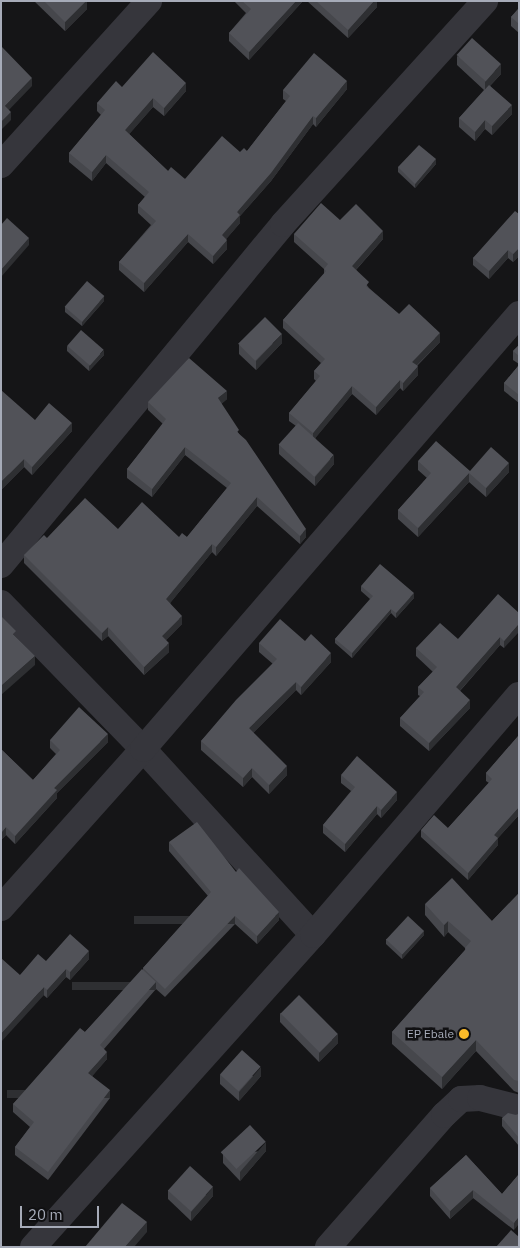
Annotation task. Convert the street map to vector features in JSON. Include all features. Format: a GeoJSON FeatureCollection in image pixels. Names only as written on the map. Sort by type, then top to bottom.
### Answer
{"type":"FeatureCollection","features":[{"type":"Feature","properties":{"kind":"street"},"geometry":{"type":"LineString","coordinates":[[1,165],[149,1]]}},
{"type":"Feature","properties":{"kind":"street"},"geometry":{"type":"LineString","coordinates":[[1,565],[284,224],[485,1]]}},
{"type":"Feature","properties":{"kind":"street"},"geometry":{"type":"LineString","coordinates":[[1,908],[143,749],[519,314]]}},
{"type":"Feature","properties":{"kind":"street"},"geometry":{"type":"LineString","coordinates":[[1,603],[143,749],[313,935]]}},
{"type":"Feature","properties":{"kind":"street"},"geometry":{"type":"LineString","coordinates":[[33,1247],[313,935],[519,695]]}},
{"type":"Feature","properties":{"kind":"street"},"geometry":{"type":"LineString","coordinates":[[328,1247],[444,1114],[461,1099],[480,1098],[519,1108]]}},
{"type":"Feature","properties":{"kind":"building"},"geometry":{"type":"Polygon","coordinates":[[[44,1],[86,1],[65,22],[44,1]]]}},
{"type":"Feature","properties":{"kind":"building"},"geometry":{"type":"Polygon","coordinates":[[[242,1],[296,1],[249,52],[229,33],[251,9],[242,1]]]}},
{"type":"Feature","properties":{"kind":"building"},"geometry":{"type":"Polygon","coordinates":[[[316,1],[374,1],[348,30],[316,1]]]}},
{"type":"Feature","properties":{"kind":"building"},"geometry":{"type":"Polygon","coordinates":[[[519,8],[519,24],[511,17],[519,8]]]}},
{"type":"Feature","properties":{"kind":"building"},"geometry":{"type":"Polygon","coordinates":[[[472,38],[501,64],[486,81],[457,55],[472,38]]]}},
{"type":"Feature","properties":{"kind":"building"},"geometry":{"type":"Polygon","coordinates":[[[1,48],[32,78],[5,106],[11,112],[1,122],[1,48]]]}},
{"type":"Feature","properties":{"kind":"building"},"geometry":{"type":"Polygon","coordinates":[[[153,52],[186,83],[164,108],[153,98],[125,130],[168,171],[171,167],[185,179],[222,136],[240,152],[244,148],[247,151],[290,96],[283,90],[314,53],[347,81],[316,118],[313,116],[271,173],[237,212],[240,215],[222,235],[227,240],[213,256],[188,234],[144,283],[119,262],[156,221],[138,205],[149,192],[106,155],[92,172],[69,153],[105,110],[97,103],[116,81],[122,87],[153,52]]]}},
{"type":"Feature","properties":{"kind":"building"},"geometry":{"type":"Polygon","coordinates":[[[489,85],[512,105],[492,126],[485,120],[475,132],[459,118],[489,85]]]}},
{"type":"Feature","properties":{"kind":"building"},"geometry":{"type":"Polygon","coordinates":[[[419,145],[436,159],[415,184],[398,167],[419,145]]]}},
{"type":"Feature","properties":{"kind":"building"},"geometry":{"type":"Polygon","coordinates":[[[321,203],[340,220],[356,204],[383,231],[352,266],[369,282],[366,286],[399,314],[409,304],[440,333],[412,362],[418,366],[403,383],[400,380],[376,407],[352,386],[313,433],[289,413],[320,376],[314,371],[325,359],[283,320],[326,271],[324,269],[328,264],[294,234],[321,203]]]}},
{"type":"Feature","properties":{"kind":"building"},"geometry":{"type":"Polygon","coordinates":[[[515,211],[519,214],[519,248],[513,254],[508,250],[489,271],[473,258],[515,211]]]}},
{"type":"Feature","properties":{"kind":"building"},"geometry":{"type":"Polygon","coordinates":[[[7,218],[29,238],[1,270],[1,225],[7,218]]]}},
{"type":"Feature","properties":{"kind":"building"},"geometry":{"type":"Polygon","coordinates":[[[87,281],[104,296],[82,322],[65,307],[87,281]]]}},
{"type":"Feature","properties":{"kind":"building"},"geometry":{"type":"Polygon","coordinates":[[[265,317],[282,334],[255,361],[238,344],[265,317]]]}},
{"type":"Feature","properties":{"kind":"building"},"geometry":{"type":"Polygon","coordinates":[[[81,330],[104,350],[90,366],[67,346],[81,330]]]}},
{"type":"Feature","properties":{"kind":"building"},"geometry":{"type":"Polygon","coordinates":[[[519,345],[519,356],[513,351],[519,345]]]}},
{"type":"Feature","properties":{"kind":"building"},"geometry":{"type":"Polygon","coordinates":[[[189,358],[227,391],[218,398],[239,430],[237,432],[246,440],[306,529],[300,536],[257,497],[216,547],[212,544],[166,599],[182,616],[162,636],[169,643],[144,667],[108,627],[102,633],[24,555],[44,535],[47,538],[85,498],[118,529],[142,502],[179,537],[182,533],[187,537],[231,483],[185,447],[152,489],[127,469],[166,419],[148,402],[189,358]]]}},
{"type":"Feature","properties":{"kind":"building"},"geometry":{"type":"Polygon","coordinates":[[[519,365],[519,395],[504,383],[519,365]]]}},
{"type":"Feature","properties":{"kind":"building"},"geometry":{"type":"Polygon","coordinates":[[[1,390],[35,420],[49,403],[72,423],[32,467],[24,459],[1,482],[1,390]]]}},
{"type":"Feature","properties":{"kind":"building"},"geometry":{"type":"Polygon","coordinates":[[[298,423],[334,455],[314,477],[279,445],[298,423]]]}},
{"type":"Feature","properties":{"kind":"building"},"geometry":{"type":"Polygon","coordinates":[[[436,441],[470,471],[491,447],[509,463],[486,488],[469,473],[418,528],[398,510],[431,473],[418,461],[436,441]]]}},
{"type":"Feature","properties":{"kind":"building"},"geometry":{"type":"Polygon","coordinates":[[[380,564],[414,593],[396,613],[391,609],[352,653],[335,639],[373,596],[361,586],[380,564]]]}},
{"type":"Feature","properties":{"kind":"building"},"geometry":{"type":"Polygon","coordinates":[[[498,594],[519,613],[519,624],[504,641],[500,637],[456,687],[470,700],[429,743],[400,718],[424,692],[418,687],[437,667],[416,648],[440,623],[458,639],[498,594]]]}},
{"type":"Feature","properties":{"kind":"building"},"geometry":{"type":"Polygon","coordinates":[[[1,616],[16,631],[13,634],[35,656],[1,686],[1,616]]]}},
{"type":"Feature","properties":{"kind":"building"},"geometry":{"type":"Polygon","coordinates":[[[280,619],[305,641],[311,634],[331,653],[301,687],[296,682],[249,728],[287,766],[269,785],[252,768],[243,778],[201,741],[236,700],[277,659],[259,643],[280,619]]]}},
{"type":"Feature","properties":{"kind":"building"},"geometry":{"type":"Polygon","coordinates":[[[79,707],[108,734],[54,788],[57,790],[15,836],[6,827],[1,833],[1,749],[33,780],[60,750],[50,740],[79,707]]]}},
{"type":"Feature","properties":{"kind":"building"},"geometry":{"type":"Polygon","coordinates":[[[519,735],[519,807],[494,835],[498,838],[468,873],[421,830],[434,815],[448,828],[492,779],[486,773],[519,735]]]}},
{"type":"Feature","properties":{"kind":"building"},"geometry":{"type":"Polygon","coordinates":[[[357,756],[397,792],[381,810],[377,806],[345,844],[323,825],[355,787],[341,775],[357,756]]]}},
{"type":"Feature","properties":{"kind":"building"},"geometry":{"type":"Polygon","coordinates":[[[197,822],[236,872],[239,868],[279,912],[257,936],[235,916],[165,989],[143,968],[211,892],[169,842],[197,822]]]}},
{"type":"Feature","properties":{"kind":"building"},"geometry":{"type":"Polygon","coordinates":[[[452,878],[492,921],[519,893],[519,1081],[514,1080],[476,1040],[442,1077],[392,1032],[471,941],[448,921],[444,925],[425,904],[452,878]]]}},
{"type":"Feature","properties":{"kind":"building"},"geometry":{"type":"Polygon","coordinates":[[[408,916],[424,931],[402,954],[386,939],[408,916]]]}},
{"type":"Feature","properties":{"kind":"building"},"geometry":{"type":"Polygon","coordinates":[[[70,934],[89,951],[70,972],[66,969],[47,990],[44,987],[1,1034],[1,958],[20,975],[38,954],[46,961],[70,934]]]}},
{"type":"Feature","properties":{"kind":"building"},"geometry":{"type":"Polygon","coordinates":[[[142,969],[156,982],[100,1045],[107,1052],[88,1073],[110,1090],[48,1172],[15,1147],[34,1122],[13,1104],[80,1028],[85,1032],[142,969]]]}},
{"type":"Feature","properties":{"kind":"building"},"geometry":{"type":"Polygon","coordinates":[[[299,995],[338,1034],[320,1052],[281,1013],[299,995]]]}},
{"type":"Feature","properties":{"kind":"building"},"geometry":{"type":"Polygon","coordinates":[[[242,1050],[261,1067],[238,1091],[220,1075],[242,1050]]]}},
{"type":"Feature","properties":{"kind":"building"},"geometry":{"type":"Polygon","coordinates":[[[508,1113],[519,1114],[519,1138],[502,1118],[508,1113]]]}},
{"type":"Feature","properties":{"kind":"building"},"geometry":{"type":"Polygon","coordinates":[[[250,1125],[266,1142],[236,1169],[221,1152],[250,1125]]]}},
{"type":"Feature","properties":{"kind":"building"},"geometry":{"type":"Polygon","coordinates":[[[466,1155],[502,1194],[519,1174],[519,1217],[514,1223],[473,1190],[450,1211],[430,1188],[466,1155]]]}},
{"type":"Feature","properties":{"kind":"building"},"geometry":{"type":"Polygon","coordinates":[[[190,1166],[213,1187],[191,1211],[168,1191],[190,1166]]]}},
{"type":"Feature","properties":{"kind":"building"},"geometry":{"type":"Polygon","coordinates":[[[122,1203],[147,1222],[125,1247],[85,1247],[122,1203]]]}},
{"type":"Feature","properties":{"kind":"building"},"geometry":{"type":"Polygon","coordinates":[[[511,1230],[519,1237],[519,1247],[496,1247],[511,1230]]]}},
{"type":"Feature","properties":{"kind":"place","name":"EP Ebale"},"geometry":{"type":"Point","coordinates":[464,1034]}}]}
